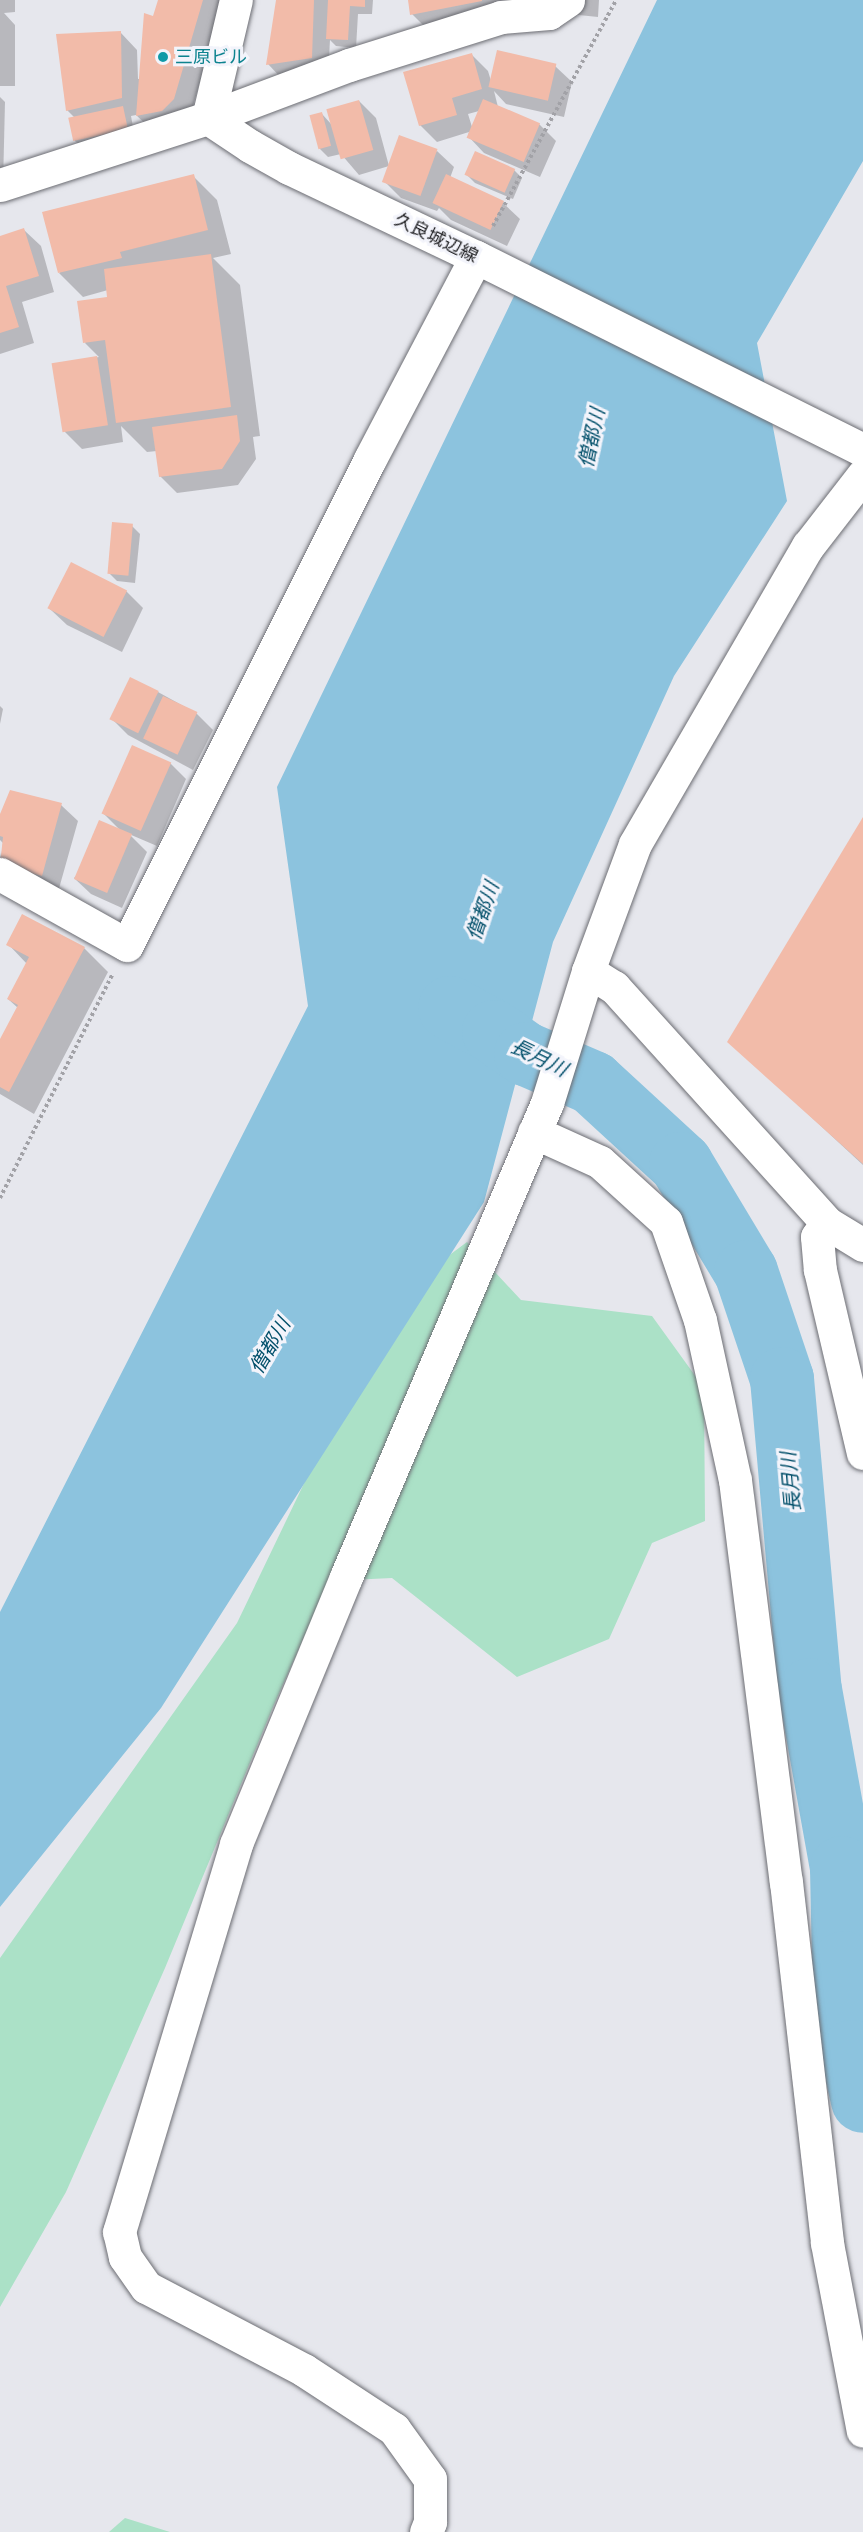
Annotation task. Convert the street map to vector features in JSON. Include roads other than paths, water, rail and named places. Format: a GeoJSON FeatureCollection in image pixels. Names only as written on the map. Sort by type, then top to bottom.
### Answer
{"type":"FeatureCollection","features":[{"type":"Feature","properties":{"kind":"street"},"geometry":{"type":"LineString","coordinates":[[208,118],[236,0]]}},
{"type":"Feature","properties":{"kind":"street"},"geometry":{"type":"LineString","coordinates":[[0,185],[208,118],[349,65],[501,17],[549,13],[568,0]]}},
{"type":"Feature","properties":{"kind":"street","name":"久良城辺線"},"geometry":{"type":"LineString","coordinates":[[208,118],[289,168],[486,262],[857,447]]}},
{"type":"Feature","properties":{"kind":"street"},"geometry":{"type":"LineString","coordinates":[[0,874],[127,945],[370,459],[486,262]]}},
{"type":"Feature","properties":{"kind":"street"},"geometry":{"type":"LineString","coordinates":[[426,2532],[430,2522],[430,2479],[394,2430],[304,2370],[146,2288],[125,2257],[119,2232],[236,1844],[541,1118],[585,982],[635,844],[808,546],[863,475]]}},
{"type":"Feature","properties":{"kind":"street"},"geometry":{"type":"LineString","coordinates":[[585,982],[614,987],[826,1223],[863,1245]]}},
{"type":"Feature","properties":{"kind":"street"},"geometry":{"type":"LineString","coordinates":[[541,1118],[600,1162],[666,1222],[700,1320],[735,1480],[786,1882],[827,2243],[863,2431]]}},
{"type":"Feature","properties":{"kind":"street"},"geometry":{"type":"LineString","coordinates":[[826,1223],[817,1237],[820,1270],[863,1453]]}},
{"type":"Feature","properties":{"kind":"water","name":"僧都川"},"geometry":{"type":"Polygon","coordinates":[[[657,0],[863,0],[863,161],[757,343],[787,501],[674,676],[553,942],[484,1202],[161,1708],[0,1907],[0,1612],[308,1006],[277,787],[657,0]]]}},
{"type":"Feature","properties":{"kind":"waterway","name":"長月川"},"geometry":{"type":"LineString","coordinates":[[450,1008],[494,1032],[526,1054],[593,1083],[681,1164],[746,1272],[782,1379],[810,1690],[842,1868],[844,1963],[852,2052],[863,2101]]}},
{"type":"Feature","properties":{"kind":"place","name":"三原ビル"},"geometry":{"type":"Point","coordinates":[163,57]}}]}
